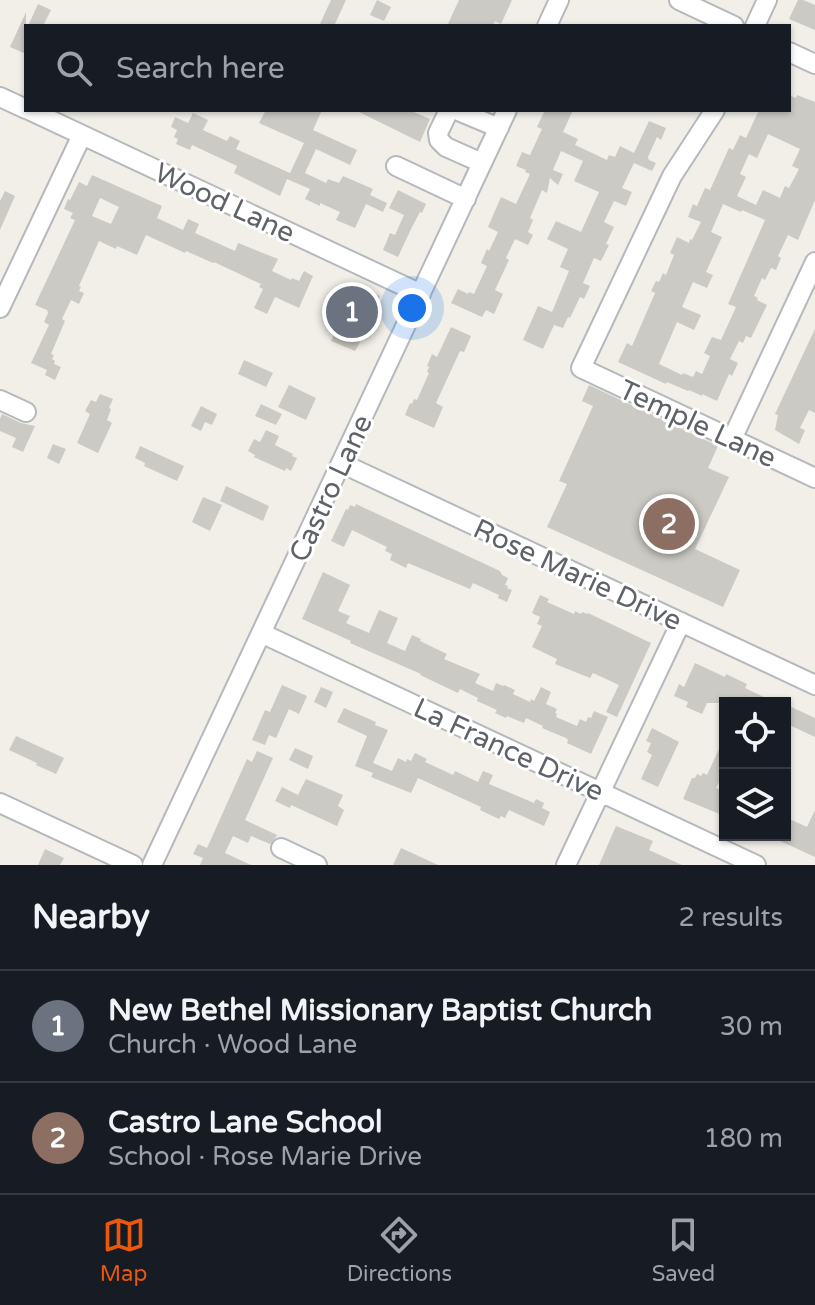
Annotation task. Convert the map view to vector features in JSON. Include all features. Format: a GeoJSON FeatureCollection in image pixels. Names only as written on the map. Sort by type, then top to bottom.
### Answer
{"type":"FeatureCollection","features":[{"type":"Feature","properties":{"kind":"street"},"geometry":{"type":"LineString","coordinates":[[548,24],[559,0]]}},
{"type":"Feature","properties":{"kind":"street"},"geometry":{"type":"LineString","coordinates":[[679,0],[730,24]]}},
{"type":"Feature","properties":{"kind":"street"},"geometry":{"type":"LineString","coordinates":[[756,24],[767,0]]}},
{"type":"Feature","properties":{"kind":"street"},"geometry":{"type":"LineString","coordinates":[[791,53],[815,64]]}},
{"type":"Feature","properties":{"kind":"street","name":"Wood Lane"},"geometry":{"type":"LineString","coordinates":[[0,97],[24,108]]}},
{"type":"Feature","properties":{"kind":"street","name":"Wood Lane"},"geometry":{"type":"LineString","coordinates":[[33,112],[421,294]]}},
{"type":"Feature","properties":{"kind":"street"},"geometry":{"type":"LineString","coordinates":[[448,112],[438,133],[439,140],[446,147],[482,163]]}},
{"type":"Feature","properties":{"kind":"street"},"geometry":{"type":"LineString","coordinates":[[461,112],[499,128]]}},
{"type":"Feature","properties":{"kind":"street","name":"Castro Lane"},"geometry":{"type":"LineString","coordinates":[[152,865],[506,112]]}},
{"type":"Feature","properties":{"kind":"street","name":"Temple Lane"},"geometry":{"type":"LineString","coordinates":[[714,112],[672,176],[581,368],[815,478]]}},
{"type":"Feature","properties":{"kind":"street"},"geometry":{"type":"LineString","coordinates":[[0,308],[82,135]]}},
{"type":"Feature","properties":{"kind":"street"},"geometry":{"type":"LineString","coordinates":[[396,166],[466,199]]}},
{"type":"Feature","properties":{"kind":"street"},"geometry":{"type":"LineString","coordinates":[[732,439],[815,262]]}},
{"type":"Feature","properties":{"kind":"street"},"geometry":{"type":"LineString","coordinates":[[0,400],[26,412]]}},
{"type":"Feature","properties":{"kind":"street","name":"Rose Marie Drive"},"geometry":{"type":"LineString","coordinates":[[341,463],[815,685]]}},
{"type":"Feature","properties":{"kind":"street"},"geometry":{"type":"LineString","coordinates":[[566,865],[681,622]]}},
{"type":"Feature","properties":{"kind":"street","name":"La France Drive"},"geometry":{"type":"LineString","coordinates":[[261,633],[756,865]]}},
{"type":"Feature","properties":{"kind":"street"},"geometry":{"type":"LineString","coordinates":[[0,803],[133,865]]}},
{"type":"Feature","properties":{"kind":"street"},"geometry":{"type":"LineString","coordinates":[[281,848],[317,865]]}},
{"type":"Feature","properties":{"kind":"building"},"geometry":{"type":"Polygon","coordinates":[[[331,0],[346,0],[335,24],[320,24],[331,0]]]}},
{"type":"Feature","properties":{"kind":"building"},"geometry":{"type":"Polygon","coordinates":[[[377,0],[391,7],[384,21],[370,15],[377,0]]]}},
{"type":"Feature","properties":{"kind":"building"},"geometry":{"type":"Polygon","coordinates":[[[459,0],[512,0],[501,24],[495,21],[494,24],[448,24],[459,0]]]}},
{"type":"Feature","properties":{"kind":"building"},"geometry":{"type":"Polygon","coordinates":[[[798,0],[815,5],[815,30],[789,19],[798,0]]]}},
{"type":"Feature","properties":{"kind":"building"},"geometry":{"type":"Polygon","coordinates":[[[38,4],[51,10],[44,24],[29,24],[38,4]]]}},
{"type":"Feature","properties":{"kind":"building"},"geometry":{"type":"Polygon","coordinates":[[[26,12],[24,53],[10,47],[26,12]]]}},
{"type":"Feature","properties":{"kind":"building"},"geometry":{"type":"Polygon","coordinates":[[[791,96],[815,102],[815,200],[798,240],[788,235],[778,256],[781,258],[776,270],[771,268],[765,280],[762,278],[754,296],[767,305],[751,338],[746,336],[743,343],[739,341],[730,359],[738,363],[732,376],[729,374],[717,401],[666,384],[618,362],[627,343],[632,346],[655,293],[651,291],[656,281],[659,282],[663,273],[666,275],[677,237],[689,243],[701,222],[688,217],[693,204],[697,206],[705,188],[710,190],[729,148],[733,150],[740,135],[746,138],[758,112],[791,112],[791,96]],[[768,134],[757,158],[749,154],[740,174],[746,177],[737,196],[756,205],[763,190],[780,198],[799,169],[792,166],[800,149],[768,134]],[[723,204],[711,232],[722,237],[706,272],[713,275],[707,288],[693,282],[682,307],[701,315],[694,330],[677,322],[659,364],[682,375],[693,377],[696,371],[702,374],[710,356],[704,353],[712,337],[721,340],[736,307],[728,304],[765,220],[723,204]]]}},
{"type":"Feature","properties":{"kind":"building"},"geometry":{"type":"Polygon","coordinates":[[[265,112],[321,112],[313,130],[357,150],[350,165],[316,149],[305,173],[326,183],[328,179],[339,183],[343,176],[373,189],[370,195],[387,203],[383,212],[366,204],[355,228],[336,220],[340,212],[305,199],[310,189],[287,179],[280,196],[234,173],[237,166],[192,145],[190,150],[176,144],[178,139],[174,137],[177,130],[171,127],[175,117],[188,123],[193,113],[208,120],[203,130],[227,141],[230,136],[240,141],[236,149],[290,173],[304,143],[259,123],[265,112]]]}},
{"type":"Feature","properties":{"kind":"building"},"geometry":{"type":"Polygon","coordinates":[[[359,112],[414,112],[430,119],[420,142],[359,112]]]}},
{"type":"Feature","properties":{"kind":"building"},"geometry":{"type":"Polygon","coordinates":[[[544,112],[572,112],[563,132],[578,139],[575,145],[607,160],[609,155],[615,157],[620,146],[634,153],[649,121],[666,128],[661,140],[657,137],[648,157],[656,163],[652,171],[634,163],[622,188],[632,192],[626,206],[614,201],[604,222],[614,227],[606,244],[609,245],[601,261],[594,258],[583,283],[590,286],[584,299],[580,297],[563,328],[554,325],[543,349],[523,340],[538,306],[552,312],[569,271],[560,267],[568,249],[547,239],[556,221],[581,232],[599,192],[574,181],[583,161],[561,151],[553,170],[563,174],[558,185],[550,178],[547,193],[542,190],[530,218],[533,220],[528,232],[533,235],[528,245],[515,239],[495,290],[503,294],[494,314],[486,310],[482,317],[451,303],[458,289],[474,294],[487,266],[481,263],[498,232],[488,227],[501,197],[516,204],[530,174],[516,166],[522,152],[530,155],[542,129],[537,127],[544,112]]]}},
{"type":"Feature","properties":{"kind":"building"},"geometry":{"type":"Polygon","coordinates":[[[92,175],[162,206],[157,218],[183,230],[188,219],[199,224],[195,233],[235,251],[238,243],[278,259],[272,271],[291,280],[299,281],[304,271],[313,276],[299,308],[275,297],[267,314],[254,308],[263,289],[259,287],[261,284],[146,235],[137,255],[99,241],[79,286],[79,291],[84,293],[79,304],[71,300],[51,354],[54,355],[54,364],[61,367],[55,380],[45,375],[47,370],[31,363],[49,325],[44,322],[47,310],[35,305],[75,220],[70,218],[73,213],[64,209],[68,199],[79,182],[87,186],[92,175]],[[100,198],[92,216],[111,224],[119,207],[100,198]]]}},
{"type":"Feature","properties":{"kind":"building"},"geometry":{"type":"Polygon","coordinates":[[[398,190],[426,204],[398,257],[383,250],[390,233],[395,235],[404,215],[389,208],[398,190]]]}},
{"type":"Feature","properties":{"kind":"building"},"geometry":{"type":"Polygon","coordinates":[[[5,191],[15,196],[0,230],[0,201],[5,191]]]}},
{"type":"Feature","properties":{"kind":"building"},"geometry":{"type":"Polygon","coordinates":[[[353,285],[380,296],[355,351],[331,341],[353,285]]]}},
{"type":"Feature","properties":{"kind":"building"},"geometry":{"type":"Polygon","coordinates":[[[451,327],[471,336],[464,352],[460,351],[436,403],[443,407],[434,428],[405,415],[410,403],[417,400],[429,373],[427,366],[432,354],[437,357],[451,327]]]}},
{"type":"Feature","properties":{"kind":"building"},"geometry":{"type":"Polygon","coordinates":[[[815,329],[815,413],[809,410],[800,428],[805,430],[799,444],[775,430],[778,415],[775,414],[815,329]]]}},
{"type":"Feature","properties":{"kind":"building"},"geometry":{"type":"Polygon","coordinates":[[[244,360],[273,373],[266,387],[238,374],[244,360]]]}},
{"type":"Feature","properties":{"kind":"building"},"geometry":{"type":"Polygon","coordinates":[[[289,385],[316,398],[306,420],[278,407],[289,385]]]}},
{"type":"Feature","properties":{"kind":"building"},"geometry":{"type":"Polygon","coordinates":[[[589,385],[718,446],[708,468],[729,477],[695,549],[740,570],[723,607],[547,527],[567,484],[559,481],[593,406],[582,401],[589,385]]]}},
{"type":"Feature","properties":{"kind":"building"},"geometry":{"type":"Polygon","coordinates":[[[100,394],[113,399],[107,420],[112,423],[98,453],[77,443],[90,414],[85,411],[91,400],[96,402],[100,394]]]}},
{"type":"Feature","properties":{"kind":"building"},"geometry":{"type":"Polygon","coordinates":[[[261,404],[282,414],[276,425],[255,416],[261,404]]]}},
{"type":"Feature","properties":{"kind":"building"},"geometry":{"type":"Polygon","coordinates":[[[201,406],[217,414],[212,425],[205,422],[201,431],[191,426],[201,406]]]}},
{"type":"Feature","properties":{"kind":"building"},"geometry":{"type":"Polygon","coordinates":[[[2,414],[35,426],[23,452],[12,447],[16,438],[0,431],[2,414]]]}},
{"type":"Feature","properties":{"kind":"building"},"geometry":{"type":"Polygon","coordinates":[[[266,430],[279,436],[275,445],[297,458],[291,471],[254,457],[248,451],[254,439],[260,442],[266,430]]]}},
{"type":"Feature","properties":{"kind":"building"},"geometry":{"type":"Polygon","coordinates":[[[53,444],[66,449],[59,464],[47,458],[53,444]]]}},
{"type":"Feature","properties":{"kind":"building"},"geometry":{"type":"Polygon","coordinates":[[[140,446],[184,466],[177,481],[144,466],[145,463],[135,458],[140,446]]]}},
{"type":"Feature","properties":{"kind":"building"},"geometry":{"type":"Polygon","coordinates":[[[226,486],[269,506],[263,521],[220,501],[226,486]]]}},
{"type":"Feature","properties":{"kind":"building"},"geometry":{"type":"Polygon","coordinates":[[[203,497],[222,505],[210,531],[192,522],[203,497]]]}},
{"type":"Feature","properties":{"kind":"building"},"geometry":{"type":"Polygon","coordinates":[[[356,504],[500,571],[508,578],[505,585],[512,590],[507,602],[473,583],[470,589],[408,563],[406,568],[390,560],[392,554],[385,551],[387,547],[352,530],[344,547],[331,541],[346,509],[356,504]]]}},
{"type":"Feature","properties":{"kind":"building"},"geometry":{"type":"Polygon","coordinates":[[[323,572],[350,585],[338,611],[350,616],[346,623],[369,633],[379,610],[398,618],[387,643],[405,651],[412,635],[447,654],[444,659],[480,674],[475,683],[493,691],[496,683],[504,685],[515,690],[513,694],[530,702],[531,699],[534,701],[541,687],[551,692],[546,704],[557,709],[556,717],[577,726],[580,719],[586,722],[588,717],[591,718],[594,711],[608,717],[591,754],[526,718],[524,723],[506,718],[460,689],[458,693],[302,619],[323,572]]]}},
{"type":"Feature","properties":{"kind":"building"},"geometry":{"type":"Polygon","coordinates":[[[540,595],[549,599],[547,602],[574,614],[575,611],[588,613],[651,643],[617,717],[606,712],[619,685],[593,673],[590,678],[555,664],[557,659],[532,647],[542,626],[537,624],[540,617],[532,613],[540,595]]]}},
{"type":"Feature","properties":{"kind":"building"},"geometry":{"type":"Polygon","coordinates":[[[695,663],[747,684],[745,688],[764,697],[719,697],[719,703],[707,703],[702,714],[686,707],[688,702],[674,696],[679,684],[684,687],[695,663]]]}},
{"type":"Feature","properties":{"kind":"building"},"geometry":{"type":"Polygon","coordinates":[[[282,685],[307,696],[299,714],[289,709],[276,738],[269,735],[265,745],[252,740],[265,710],[270,712],[282,685]]]}},
{"type":"Feature","properties":{"kind":"building"},"geometry":{"type":"Polygon","coordinates":[[[321,687],[333,692],[326,708],[314,702],[321,687]]]}},
{"type":"Feature","properties":{"kind":"building"},"geometry":{"type":"Polygon","coordinates":[[[791,707],[815,718],[815,737],[791,726],[791,707]]]}},
{"type":"Feature","properties":{"kind":"building"},"geometry":{"type":"Polygon","coordinates":[[[344,708],[388,730],[373,763],[392,771],[398,758],[411,761],[415,753],[427,759],[425,762],[453,775],[455,771],[478,782],[483,771],[493,775],[489,784],[534,803],[536,799],[544,803],[542,808],[550,812],[544,826],[509,810],[505,818],[501,816],[499,819],[480,810],[481,807],[418,778],[411,793],[371,777],[373,773],[355,766],[367,736],[337,722],[344,708]]]}},
{"type":"Feature","properties":{"kind":"building"},"geometry":{"type":"Polygon","coordinates":[[[652,728],[679,742],[658,787],[641,779],[652,755],[647,752],[651,743],[646,741],[652,728]]]}},
{"type":"Feature","properties":{"kind":"building"},"geometry":{"type":"Polygon","coordinates":[[[16,736],[64,758],[56,774],[9,750],[16,736]]]}},
{"type":"Feature","properties":{"kind":"building"},"geometry":{"type":"Polygon","coordinates":[[[295,748],[313,756],[308,769],[289,760],[295,748]]]}},
{"type":"Feature","properties":{"kind":"building"},"geometry":{"type":"Polygon","coordinates":[[[719,749],[719,782],[716,788],[719,789],[719,814],[683,799],[692,778],[697,774],[707,775],[719,749]]]}},
{"type":"Feature","properties":{"kind":"building"},"geometry":{"type":"Polygon","coordinates":[[[257,751],[273,758],[245,820],[276,837],[270,844],[251,836],[248,843],[233,836],[225,853],[251,865],[200,865],[203,858],[193,854],[198,844],[207,848],[247,759],[252,762],[257,751]]]}},
{"type":"Feature","properties":{"kind":"building"},"geometry":{"type":"Polygon","coordinates":[[[306,779],[343,795],[338,806],[344,810],[337,826],[275,801],[282,787],[298,795],[306,779]]]}},
{"type":"Feature","properties":{"kind":"building"},"geometry":{"type":"Polygon","coordinates":[[[815,810],[815,857],[780,841],[791,841],[791,820],[807,827],[815,810]]]}},
{"type":"Feature","properties":{"kind":"building"},"geometry":{"type":"Polygon","coordinates":[[[616,826],[653,841],[649,850],[682,865],[599,865],[616,826]]]}},
{"type":"Feature","properties":{"kind":"building"},"geometry":{"type":"Polygon","coordinates":[[[401,848],[438,865],[393,865],[401,848]]]}},
{"type":"Feature","properties":{"kind":"building"},"geometry":{"type":"Polygon","coordinates":[[[45,849],[64,858],[60,865],[38,865],[45,849]]]}},
{"type":"Feature","properties":{"kind":"place","name":"New Bethel Missionary Baptist Church"},"geometry":{"type":"Point","coordinates":[352,312]}},
{"type":"Feature","properties":{"kind":"place","name":"Castro Lane School"},"geometry":{"type":"Point","coordinates":[669,524]}}]}
